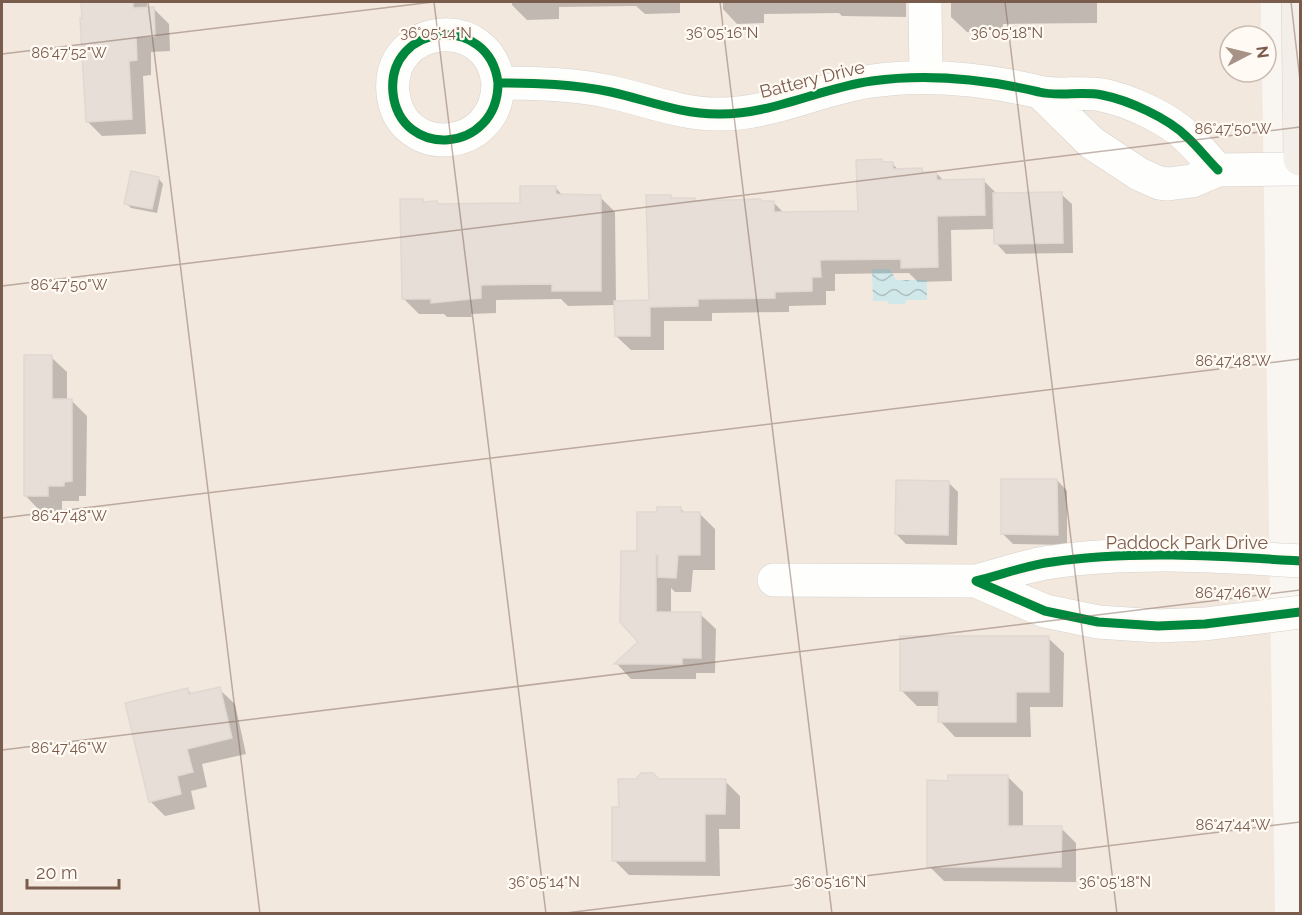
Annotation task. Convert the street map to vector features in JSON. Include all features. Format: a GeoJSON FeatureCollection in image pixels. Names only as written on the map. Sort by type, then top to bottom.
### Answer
{"type":"FeatureCollection","features":[{"type":"Feature","properties":{"kind":"main road"},"geometry":{"type":"LineString","coordinates":[[1298,2],[1300,159]]}},
{"type":"Feature","properties":{"kind":"street"},"geometry":{"type":"LineString","coordinates":[[925,2],[926,77]]}},
{"type":"Feature","properties":{"kind":"street","name":"Battery Drive"},"geometry":{"type":"LineString","coordinates":[[498,84],[540,83],[588,87],[672,109],[719,114],[747,112],[843,86],[873,81],[926,77],[995,82],[1041,93],[1102,95],[1131,104],[1161,119],[1186,136],[1218,170]]}},
{"type":"Feature","properties":{"kind":"street"},"geometry":{"type":"LineString","coordinates":[[1041,93],[1092,143],[1150,180],[1168,184],[1192,181],[1218,170],[1300,169]]}},
{"type":"Feature","properties":{"kind":"street","name":"Paddock Park Drive"},"geometry":{"type":"LineString","coordinates":[[774,580],[976,582],[1051,562],[1134,556],[1240,557],[1300,561]]}},
{"type":"Feature","properties":{"kind":"street","name":"Paddock Park Drive"},"geometry":{"type":"LineString","coordinates":[[976,582],[1045,611],[1098,622],[1158,626],[1205,624],[1252,620],[1300,612]]}},
{"type":"Feature","properties":{"kind":"shaded area"},"geometry":{"type":"Polygon","coordinates":[[[2,2],[1261,2],[1261,24],[1218,24],[1218,84],[1262,84],[1275,913],[2,914],[2,2]]]}},
{"type":"Feature","properties":{"kind":"water"},"geometry":{"type":"Polygon","coordinates":[[[872,269],[890,269],[896,280],[927,280],[927,300],[906,300],[905,304],[873,301],[872,269]]]}},
{"type":"Feature","properties":{"kind":"building"},"geometry":{"type":"Polygon","coordinates":[[[81,2],[133,2],[133,8],[154,7],[155,36],[136,37],[137,60],[129,61],[132,119],[86,122],[81,2]]]}},
{"type":"Feature","properties":{"kind":"building"},"geometry":{"type":"Polygon","coordinates":[[[882,159],[882,162],[893,162],[893,169],[922,168],[922,172],[936,172],[937,180],[984,179],[985,215],[937,216],[938,267],[901,268],[901,259],[820,260],[821,277],[812,277],[812,291],[775,292],[775,298],[698,299],[698,306],[650,307],[650,336],[615,336],[614,301],[649,300],[646,195],[671,195],[671,198],[695,198],[695,201],[761,199],[761,201],[774,201],[774,212],[858,211],[856,160],[882,159]]]}},
{"type":"Feature","properties":{"kind":"building"},"geometry":{"type":"Polygon","coordinates":[[[131,171],[159,177],[152,209],[124,204],[131,171]]]}},
{"type":"Feature","properties":{"kind":"building"},"geometry":{"type":"Polygon","coordinates":[[[520,186],[556,186],[556,194],[601,195],[601,291],[552,291],[552,284],[481,285],[481,298],[431,303],[431,299],[402,299],[400,199],[423,199],[423,202],[437,201],[437,204],[520,203],[520,186]]]}},
{"type":"Feature","properties":{"kind":"building"},"geometry":{"type":"Polygon","coordinates":[[[1062,192],[1063,243],[994,244],[993,193],[1062,192]]]}},
{"type":"Feature","properties":{"kind":"building"},"geometry":{"type":"Polygon","coordinates":[[[24,355],[52,355],[52,399],[72,399],[72,481],[64,482],[64,486],[48,486],[48,496],[24,496],[24,355]]]}},
{"type":"Feature","properties":{"kind":"building"},"geometry":{"type":"Polygon","coordinates":[[[1001,479],[1057,479],[1058,535],[1001,534],[1001,479]]]}},
{"type":"Feature","properties":{"kind":"building"},"geometry":{"type":"Polygon","coordinates":[[[896,480],[949,481],[948,535],[895,534],[896,480]]]}},
{"type":"Feature","properties":{"kind":"building"},"geometry":{"type":"Polygon","coordinates":[[[657,507],[681,507],[681,512],[700,512],[700,555],[678,555],[676,578],[658,577],[658,555],[656,555],[656,612],[701,612],[701,658],[682,658],[682,664],[614,664],[638,642],[620,622],[621,551],[637,551],[637,512],[657,512],[657,507]]]}},
{"type":"Feature","properties":{"kind":"building"},"geometry":{"type":"Polygon","coordinates":[[[900,636],[1049,636],[1049,692],[1016,692],[1016,722],[938,722],[939,691],[900,691],[900,636]]]}},
{"type":"Feature","properties":{"kind":"building"},"geometry":{"type":"Polygon","coordinates":[[[220,687],[232,738],[187,749],[193,772],[177,776],[181,794],[149,802],[125,703],[188,688],[189,694],[220,687]]]}},
{"type":"Feature","properties":{"kind":"building"},"geometry":{"type":"Polygon","coordinates":[[[641,773],[653,773],[659,779],[726,779],[725,814],[705,814],[705,861],[612,861],[612,807],[619,807],[618,779],[636,779],[641,773]]]}},
{"type":"Feature","properties":{"kind":"building"},"geometry":{"type":"Polygon","coordinates":[[[948,775],[1008,775],[1008,826],[1062,826],[1061,867],[927,867],[927,780],[948,781],[948,775]]]}},
{"type":"Feature","properties":{"kind":"cycle path"},"geometry":{"type":"LineString","coordinates":[[498,83],[494,107],[483,124],[467,135],[448,140],[429,138],[412,130],[400,115],[393,93],[395,70],[405,52],[421,40],[440,35],[459,37],[477,45],[491,60],[498,83],[583,87],[704,113],[738,113],[757,110],[872,81],[914,78],[956,79],[1054,94],[1094,94],[1124,101],[1159,117],[1179,130],[1218,170]]}},
{"type":"Feature","properties":{"kind":"cycle path"},"geometry":{"type":"LineString","coordinates":[[1300,561],[1176,555],[1113,556],[1043,563],[976,581],[1045,611],[1098,622],[1158,626],[1205,624],[1300,612]]}}]}
